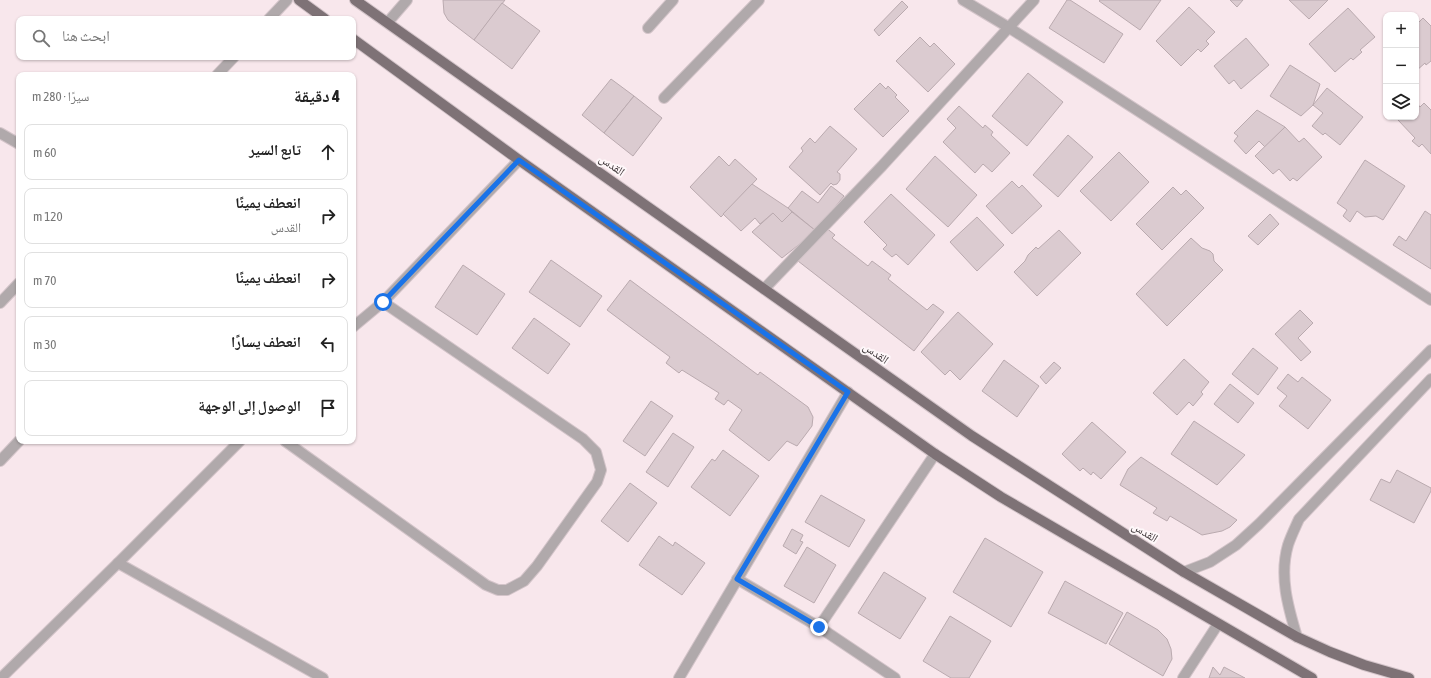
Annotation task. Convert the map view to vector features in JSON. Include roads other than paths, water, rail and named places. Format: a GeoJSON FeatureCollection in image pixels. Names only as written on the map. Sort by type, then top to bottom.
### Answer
{"type":"FeatureCollection","features":[{"type":"Feature","properties":{"kind":"main road"},"geometry":{"type":"LineString","coordinates":[[299,0],[321,16]]}},
{"type":"Feature","properties":{"kind":"main road","name":"القدس"},"geometry":{"type":"LineString","coordinates":[[355,0],[972,436],[1184,572],[1297,637],[1364,665],[1409,678]]}},
{"type":"Feature","properties":{"kind":"main road"},"geometry":{"type":"LineString","coordinates":[[356,42],[519,160],[935,454],[1001,497],[1312,678]]}},
{"type":"Feature","properties":{"kind":"street"},"geometry":{"type":"LineString","coordinates":[[273,16],[287,0]]}},
{"type":"Feature","properties":{"kind":"street"},"geometry":{"type":"LineString","coordinates":[[388,22],[407,0]]}},
{"type":"Feature","properties":{"kind":"street"},"geometry":{"type":"LineString","coordinates":[[648,28],[673,0]]}},
{"type":"Feature","properties":{"kind":"street"},"geometry":{"type":"LineString","coordinates":[[664,98],[759,0]]}},
{"type":"Feature","properties":{"kind":"street"},"geometry":{"type":"LineString","coordinates":[[963,0],[1008,27],[1431,300]]}},
{"type":"Feature","properties":{"kind":"street"},"geometry":{"type":"LineString","coordinates":[[764,289],[882,166],[1034,0]]}},
{"type":"Feature","properties":{"kind":"street"},"geometry":{"type":"LineString","coordinates":[[220,72],[231,60]]}},
{"type":"Feature","properties":{"kind":"street"},"geometry":{"type":"LineString","coordinates":[[0,133],[16,142]]}},
{"type":"Feature","properties":{"kind":"street"},"geometry":{"type":"LineString","coordinates":[[356,324],[383,302],[519,160]]}},
{"type":"Feature","properties":{"kind":"street"},"geometry":{"type":"LineString","coordinates":[[0,303],[16,286]]}},
{"type":"Feature","properties":{"kind":"street"},"geometry":{"type":"LineString","coordinates":[[289,444],[486,586],[498,590],[507,590],[524,581],[537,566],[597,482],[601,470],[596,452],[583,439],[383,302]]}},
{"type":"Feature","properties":{"kind":"street"},"geometry":{"type":"LineString","coordinates":[[1184,572],[1210,562],[1236,545],[1259,524],[1431,350]]}},
{"type":"Feature","properties":{"kind":"street"},"geometry":{"type":"LineString","coordinates":[[1297,637],[1287,604],[1284,575],[1288,546],[1299,519],[1431,379]]}},
{"type":"Feature","properties":{"kind":"street"},"geometry":{"type":"LineString","coordinates":[[679,678],[848,392]]}},
{"type":"Feature","properties":{"kind":"street"},"geometry":{"type":"LineString","coordinates":[[0,461],[16,444]]}},
{"type":"Feature","properties":{"kind":"street"},"geometry":{"type":"LineString","coordinates":[[1,678],[237,444]]}},
{"type":"Feature","properties":{"kind":"street"},"geometry":{"type":"LineString","coordinates":[[819,627],[935,454]]}},
{"type":"Feature","properties":{"kind":"street"},"geometry":{"type":"LineString","coordinates":[[118,563],[323,678]]}},
{"type":"Feature","properties":{"kind":"street"},"geometry":{"type":"LineString","coordinates":[[737,579],[819,627],[895,678]]}},
{"type":"Feature","properties":{"kind":"street"},"geometry":{"type":"LineString","coordinates":[[1184,678],[1218,624]]}}]}
